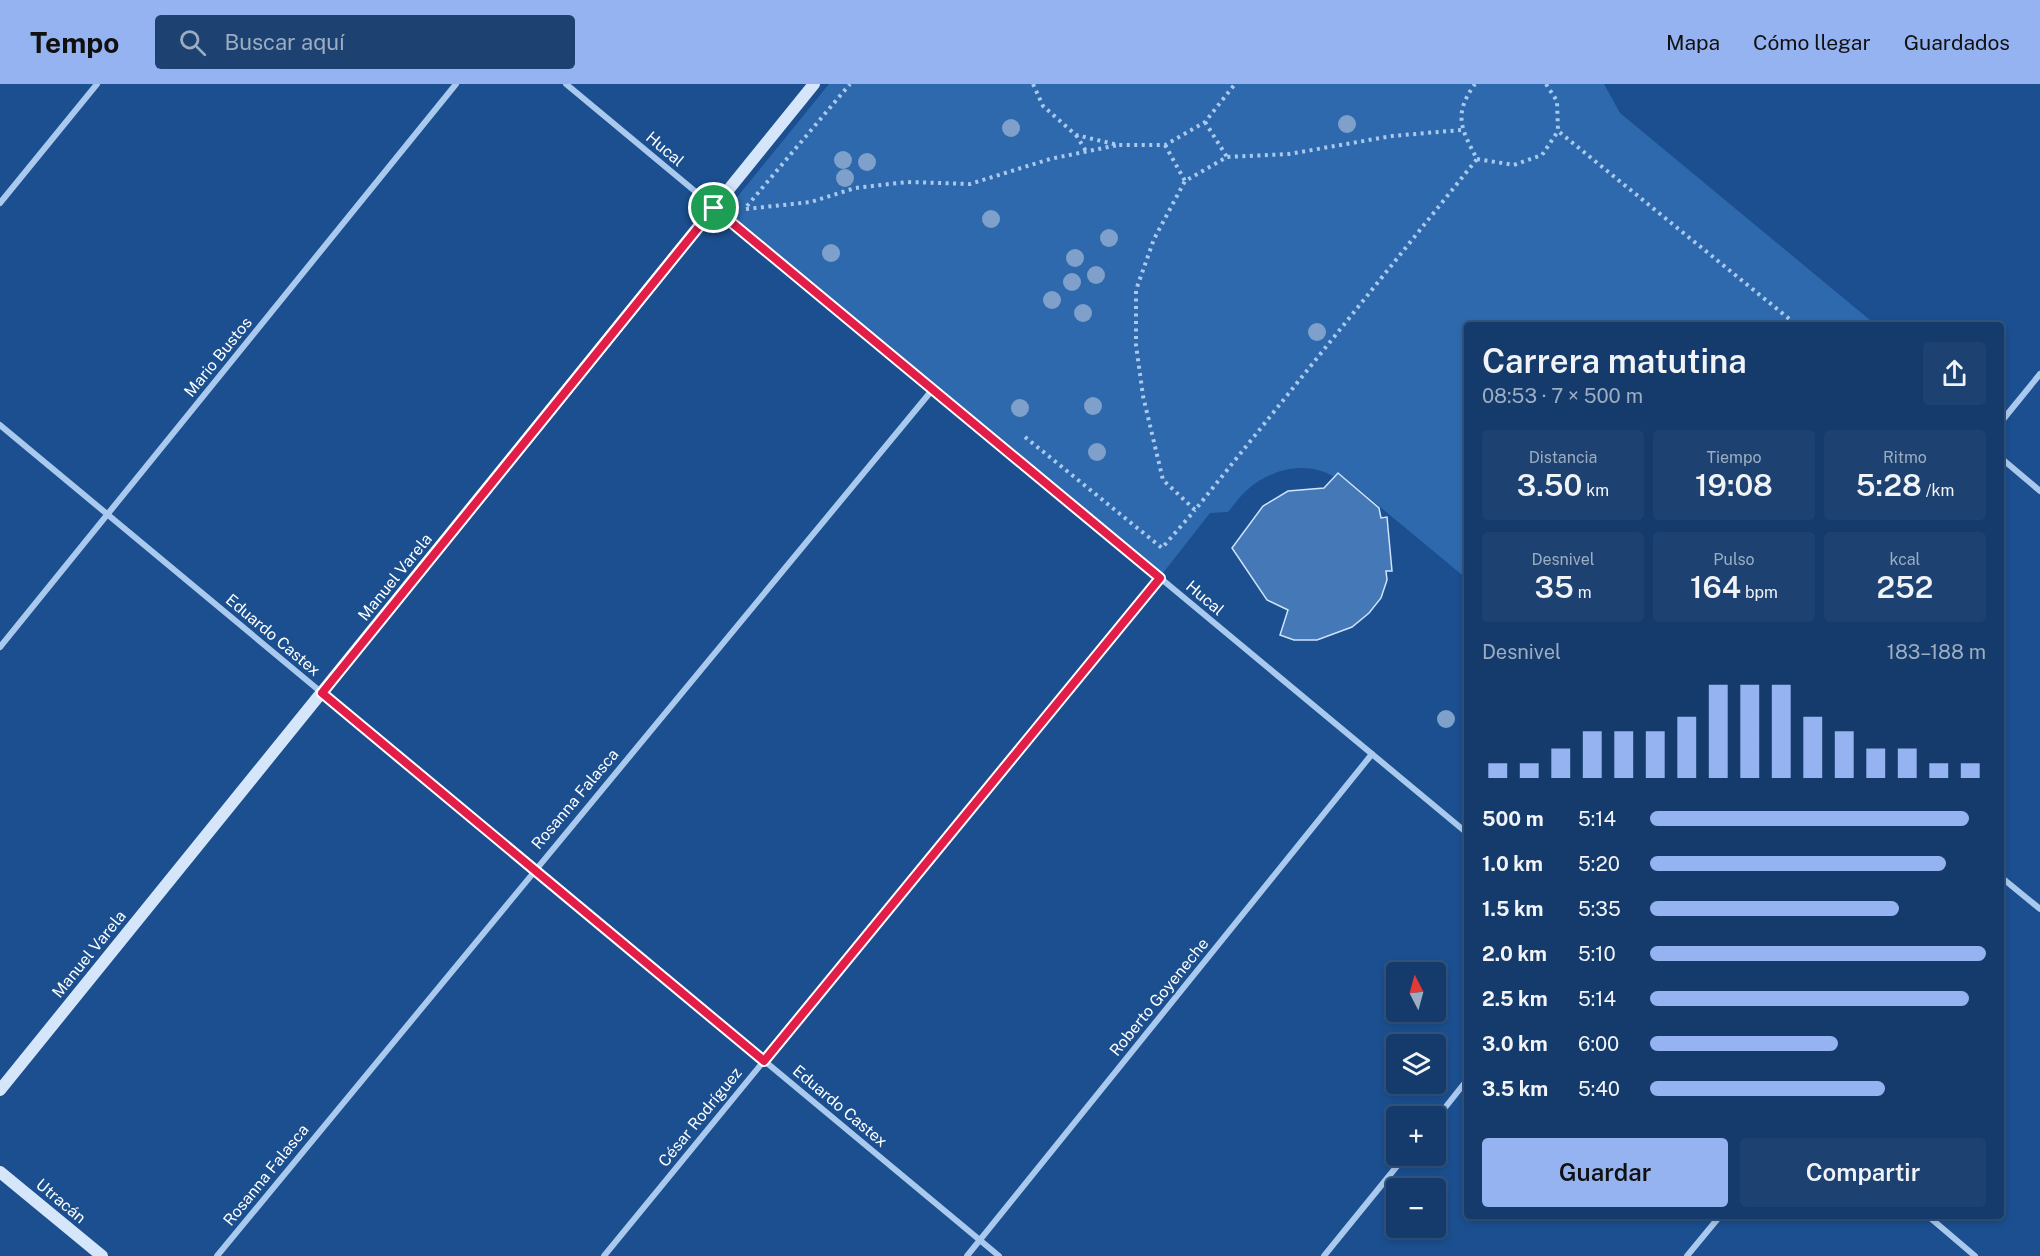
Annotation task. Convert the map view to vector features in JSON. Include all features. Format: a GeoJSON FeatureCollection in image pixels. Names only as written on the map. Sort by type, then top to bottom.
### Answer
{"type":"FeatureCollection","features":[{"type":"Feature","properties":{"kind":"street"},"geometry":{"type":"LineString","coordinates":[[0,203],[97,84]]}},
{"type":"Feature","properties":{"kind":"street","name":"Mario Bustos"},"geometry":{"type":"LineString","coordinates":[[0,647],[456,84]]}},
{"type":"Feature","properties":{"kind":"street","name":"Hucal"},"geometry":{"type":"LineString","coordinates":[[566,84],[1464,831]]}},
{"type":"Feature","properties":{"kind":"street","name":"Manuel Varela"},"geometry":{"type":"LineString","coordinates":[[0,1090],[814,84]]}},
{"type":"Feature","properties":{"kind":"street"},"geometry":{"type":"LineString","coordinates":[[2004,418],[2040,374]]}},
{"type":"Feature","properties":{"kind":"street","name":"Rosanna Falasca"},"geometry":{"type":"LineString","coordinates":[[217,1256],[534,869],[933,389]]}},
{"type":"Feature","properties":{"kind":"street","name":"Eduardo Castex"},"geometry":{"type":"LineString","coordinates":[[0,425],[999,1256]]}},
{"type":"Feature","properties":{"kind":"street"},"geometry":{"type":"LineString","coordinates":[[2004,461],[2040,491]]}},
{"type":"Feature","properties":{"kind":"street","name":"César Rodríguez"},"geometry":{"type":"LineString","coordinates":[[604,1256],[1160,578]]}},
{"type":"Feature","properties":{"kind":"street","name":"Roberto Goyeneche"},"geometry":{"type":"LineString","coordinates":[[967,1256],[1372,754]]}},
{"type":"Feature","properties":{"kind":"street"},"geometry":{"type":"LineString","coordinates":[[2004,879],[2040,909]]}},
{"type":"Feature","properties":{"kind":"street"},"geometry":{"type":"LineString","coordinates":[[1446,1106],[1464,1084]]}},
{"type":"Feature","properties":{"kind":"street"},"geometry":{"type":"LineString","coordinates":[[1324,1256],[1397,1166]]}},
{"type":"Feature","properties":{"kind":"street","name":"Utracán"},"geometry":{"type":"LineString","coordinates":[[0,1172],[102,1256]]}},
{"type":"Feature","properties":{"kind":"street"},"geometry":{"type":"LineString","coordinates":[[1687,1256],[1717,1219]]}},
{"type":"Feature","properties":{"kind":"street"},"geometry":{"type":"LineString","coordinates":[[1932,1219],[1975,1256]]}},
{"type":"Feature","properties":{"kind":"path"},"geometry":{"type":"LineString","coordinates":[[745,209],[850,84]]}},
{"type":"Feature","properties":{"kind":"path"},"geometry":{"type":"LineString","coordinates":[[1034,84],[1043,105],[1076,135],[1086,151]]}},
{"type":"Feature","properties":{"kind":"path"},"geometry":{"type":"LineString","coordinates":[[745,209],[811,202],[855,188],[907,182],[970,184],[1050,159],[1086,151],[1118,145],[1165,145],[1205,122],[1235,84]]}},
{"type":"Feature","properties":{"kind":"path"},"geometry":{"type":"LineString","coordinates":[[1475,84],[1463,100],[1461,130],[1477,159]]}},
{"type":"Feature","properties":{"kind":"path"},"geometry":{"type":"LineString","coordinates":[[1477,159],[1514,165],[1542,155],[1558,131],[1557,101],[1546,84]]}},
{"type":"Feature","properties":{"kind":"path"},"geometry":{"type":"LineString","coordinates":[[1205,122],[1227,158]]}},
{"type":"Feature","properties":{"kind":"path"},"geometry":{"type":"LineString","coordinates":[[1195,510],[1163,480],[1143,396],[1136,345],[1136,290],[1154,239],[1185,181],[1227,158],[1289,154],[1392,136],[1461,130]]}},
{"type":"Feature","properties":{"kind":"path"},"geometry":{"type":"LineString","coordinates":[[1558,131],[1793,322]]}},
{"type":"Feature","properties":{"kind":"path"},"geometry":{"type":"LineString","coordinates":[[1076,135],[1118,145]]}},
{"type":"Feature","properties":{"kind":"path"},"geometry":{"type":"LineString","coordinates":[[1165,145],[1185,181]]}},
{"type":"Feature","properties":{"kind":"path"},"geometry":{"type":"LineString","coordinates":[[1018,431],[1162,548],[1477,159]]}},
{"type":"Feature","properties":{"kind":"path"},"geometry":{"type":"LineString","coordinates":[[745,209],[754,216]]}},
{"type":"Feature","properties":{"kind":"shaded area"},"geometry":{"type":"Polygon","coordinates":[[[829,84],[1604,84],[1620,113],[1872,322],[1464,322],[1464,577],[1338,472],[1334,477],[1313,469],[1301,468],[1278,472],[1256,483],[1239,498],[1228,512],[1210,513],[1163,573],[725,212],[829,84]]]}},
{"type":"Feature","properties":{"kind":"building"},"geometry":{"type":"Polygon","coordinates":[[[1338,473],[1379,508],[1381,518],[1387,517],[1392,571],[1386,571],[1387,580],[1381,598],[1369,613],[1352,627],[1317,640],[1294,640],[1280,635],[1288,610],[1267,600],[1232,548],[1263,506],[1288,491],[1324,488],[1338,473]]]}},
{"type":"Feature","properties":{"kind":"route"},"geometry":{"type":"LineString","coordinates":[[714,208],[1160,578],[764,1061],[322,693],[714,208]]}}]}
